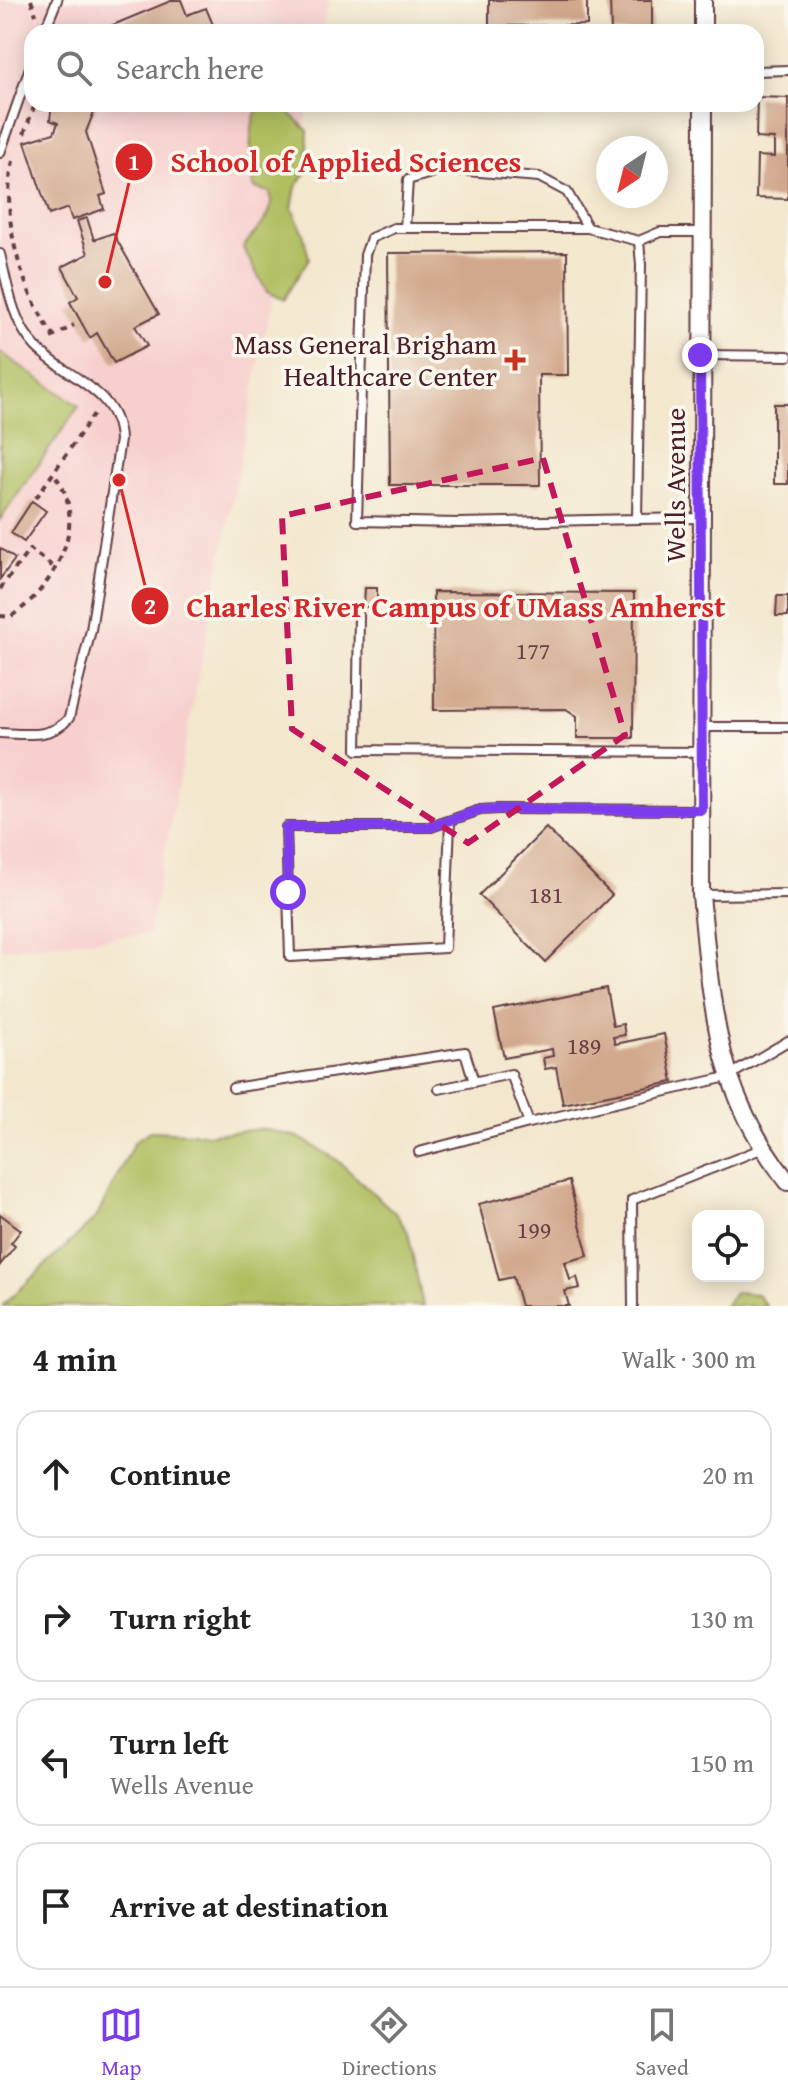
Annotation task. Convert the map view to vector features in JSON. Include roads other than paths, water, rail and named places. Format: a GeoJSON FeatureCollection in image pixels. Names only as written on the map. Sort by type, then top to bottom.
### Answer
{"type":"FeatureCollection","features":[{"type":"Feature","properties":{"kind":"street"},"geometry":{"type":"LineString","coordinates":[[703,0],[703,24]]}},
{"type":"Feature","properties":{"kind":"street","name":"Wells Avenue"},"geometry":{"type":"LineString","coordinates":[[703,112],[701,895],[713,1015],[727,1077],[761,1149],[788,1182]]}},
{"type":"Feature","properties":{"kind":"lane"},"geometry":{"type":"LineString","coordinates":[[47,24],[57,0]]}},
{"type":"Feature","properties":{"kind":"lane"},"geometry":{"type":"LineString","coordinates":[[764,71],[788,70]]}},
{"type":"Feature","properties":{"kind":"lane"},"geometry":{"type":"LineString","coordinates":[[0,153],[24,85]]}},
{"type":"Feature","properties":{"kind":"lane"},"geometry":{"type":"LineString","coordinates":[[405,228],[408,180],[444,169],[539,177],[567,192],[588,228]]}},
{"type":"Feature","properties":{"kind":"lane"},"geometry":{"type":"LineString","coordinates":[[701,518],[459,523],[357,521],[365,255],[371,238],[394,228],[588,228],[639,241],[660,232],[702,232]]}},
{"type":"Feature","properties":{"kind":"lane"},"geometry":{"type":"LineString","coordinates":[[637,519],[639,241]]}},
{"type":"Feature","properties":{"kind":"lane"},"geometry":{"type":"LineString","coordinates":[[0,254],[18,319],[35,347],[104,399],[118,419],[120,440],[91,630],[69,718],[61,729],[28,734],[0,733]]}},
{"type":"Feature","properties":{"kind":"lane"},"geometry":{"type":"LineString","coordinates":[[700,355],[788,356]]}},
{"type":"Feature","properties":{"kind":"lane"},"geometry":{"type":"LineString","coordinates":[[359,616],[357,750],[701,752]]}},
{"type":"Feature","properties":{"kind":"lane"},"geometry":{"type":"LineString","coordinates":[[701,727],[788,727]]}},
{"type":"Feature","properties":{"kind":"lane"},"geometry":{"type":"LineString","coordinates":[[450,822],[445,948],[290,957],[286,827],[431,827],[480,810],[498,809],[702,810]]}},
{"type":"Feature","properties":{"kind":"lane"},"geometry":{"type":"LineString","coordinates":[[701,895],[788,894]]}},
{"type":"Feature","properties":{"kind":"lane"},"geometry":{"type":"LineString","coordinates":[[419,1152],[727,1077],[788,1041]]}},
{"type":"Feature","properties":{"kind":"lane"},"geometry":{"type":"LineString","coordinates":[[233,1088],[465,1052],[474,1082]]}},
{"type":"Feature","properties":{"kind":"lane"},"geometry":{"type":"LineString","coordinates":[[439,1089],[511,1074],[529,1123]]}},
{"type":"Feature","properties":{"kind":"lane"},"geometry":{"type":"LineString","coordinates":[[633,1306],[632,1200],[761,1149]]}},
{"type":"Feature","properties":{"kind":"place","name":"School of Applied Sciences"},"geometry":{"type":"Point","coordinates":[105,282]}},
{"type":"Feature","properties":{"kind":"place","name":"Mass General Brigham Healthcare Center"},"geometry":{"type":"Point","coordinates":[515,360]}},
{"type":"Feature","properties":{"kind":"place","name":"Charles River Campus of UMass Amherst"},"geometry":{"type":"Point","coordinates":[119,480]}}]}
